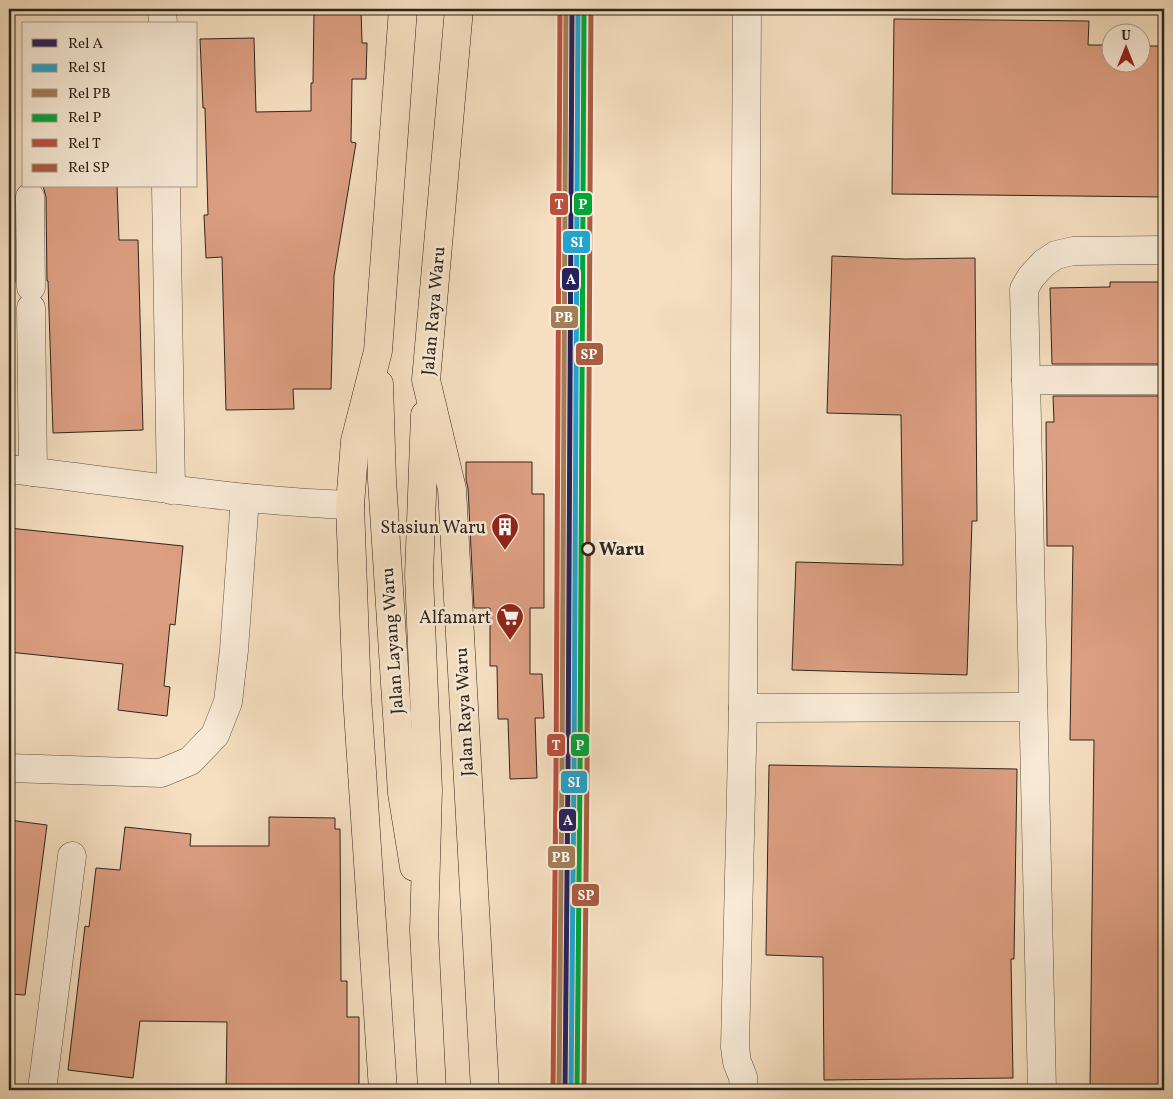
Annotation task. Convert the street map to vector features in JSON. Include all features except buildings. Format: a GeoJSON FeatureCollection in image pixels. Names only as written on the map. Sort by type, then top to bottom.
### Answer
{"type":"FeatureCollection","features":[{"type":"Feature","properties":{"kind":"highway"},"geometry":{"type":"LineString","coordinates":[[383,1090],[358,696],[350,505],[355,441],[378,351],[403,9]]}},
{"type":"Feature","properties":{"kind":"highway","name":"Jalan Raya Waru"},"geometry":{"type":"LineString","coordinates":[[460,9],[426,380],[452,489],[485,1090]]}},
{"type":"Feature","properties":{"kind":"highway","name":"Jalan Layang Waru"},"geometry":{"type":"LineString","coordinates":[[378,351],[382,480],[402,793],[424,930]]}},
{"type":"Feature","properties":{"kind":"highway","name":"Jalan Layang Waru"},"geometry":{"type":"LineString","coordinates":[[426,380],[419,575],[428,790],[424,930],[432,1090]]}},
{"type":"Feature","properties":{"kind":"lane"},"geometry":{"type":"LineString","coordinates":[[162,9],[162,22]]}},
{"type":"Feature","properties":{"kind":"lane"},"geometry":{"type":"LineString","coordinates":[[744,1090],[744,1077],[737,1062],[735,1047],[743,708],[747,9]]}},
{"type":"Feature","properties":{"kind":"lane"},"geometry":{"type":"LineString","coordinates":[[166,188],[172,490]]}},
{"type":"Feature","properties":{"kind":"lane"},"geometry":{"type":"LineString","coordinates":[[30,197],[31,297],[21,470],[245,498],[307,504],[350,505]]}},
{"type":"Feature","properties":{"kind":"lane"},"geometry":{"type":"LineString","coordinates":[[1042,1090],[1024,289],[1031,277],[1044,263],[1056,255],[1073,250],[1164,250]]}},
{"type":"Feature","properties":{"kind":"lane"},"geometry":{"type":"LineString","coordinates":[[1026,380],[1164,380]]}},
{"type":"Feature","properties":{"kind":"lane"},"geometry":{"type":"LineString","coordinates":[[9,768],[161,774],[190,760],[215,735],[228,702],[234,650],[245,498]]}},
{"type":"Feature","properties":{"kind":"lane"},"geometry":{"type":"LineString","coordinates":[[743,708],[1033,707]]}},
{"type":"Feature","properties":{"kind":"lane"},"geometry":{"type":"LineString","coordinates":[[42,1090],[72,856]]}},
{"type":"Feature","properties":{"kind":"rail line","name":"T"},"geometry":{"type":"LineString","coordinates":[[553,1090],[560,9]]}},
{"type":"Feature","properties":{"kind":"rail line","name":"PB"},"geometry":{"type":"LineString","coordinates":[[559,1090],[566,9]]}},
{"type":"Feature","properties":{"kind":"rail line","name":"A"},"geometry":{"type":"LineString","coordinates":[[565,1090],[572,9]]}},
{"type":"Feature","properties":{"kind":"rail line","name":"SI"},"geometry":{"type":"LineString","coordinates":[[571,1090],[578,9]]}},
{"type":"Feature","properties":{"kind":"rail line","name":"P"},"geometry":{"type":"LineString","coordinates":[[577,1090],[584,9]]}},
{"type":"Feature","properties":{"kind":"rail line","name":"SP"},"geometry":{"type":"LineString","coordinates":[[584,1090],[591,9]]}},
{"type":"Feature","properties":{"kind":"place","name":"Waru"},"geometry":{"type":"Point","coordinates":[588,549]}},
{"type":"Feature","properties":{"kind":"place","name":"Stasiun Waru"},"geometry":{"type":"Point","coordinates":[505,551]}},
{"type":"Feature","properties":{"kind":"place","name":"Alfamart"},"geometry":{"type":"Point","coordinates":[510,641]}}]}
